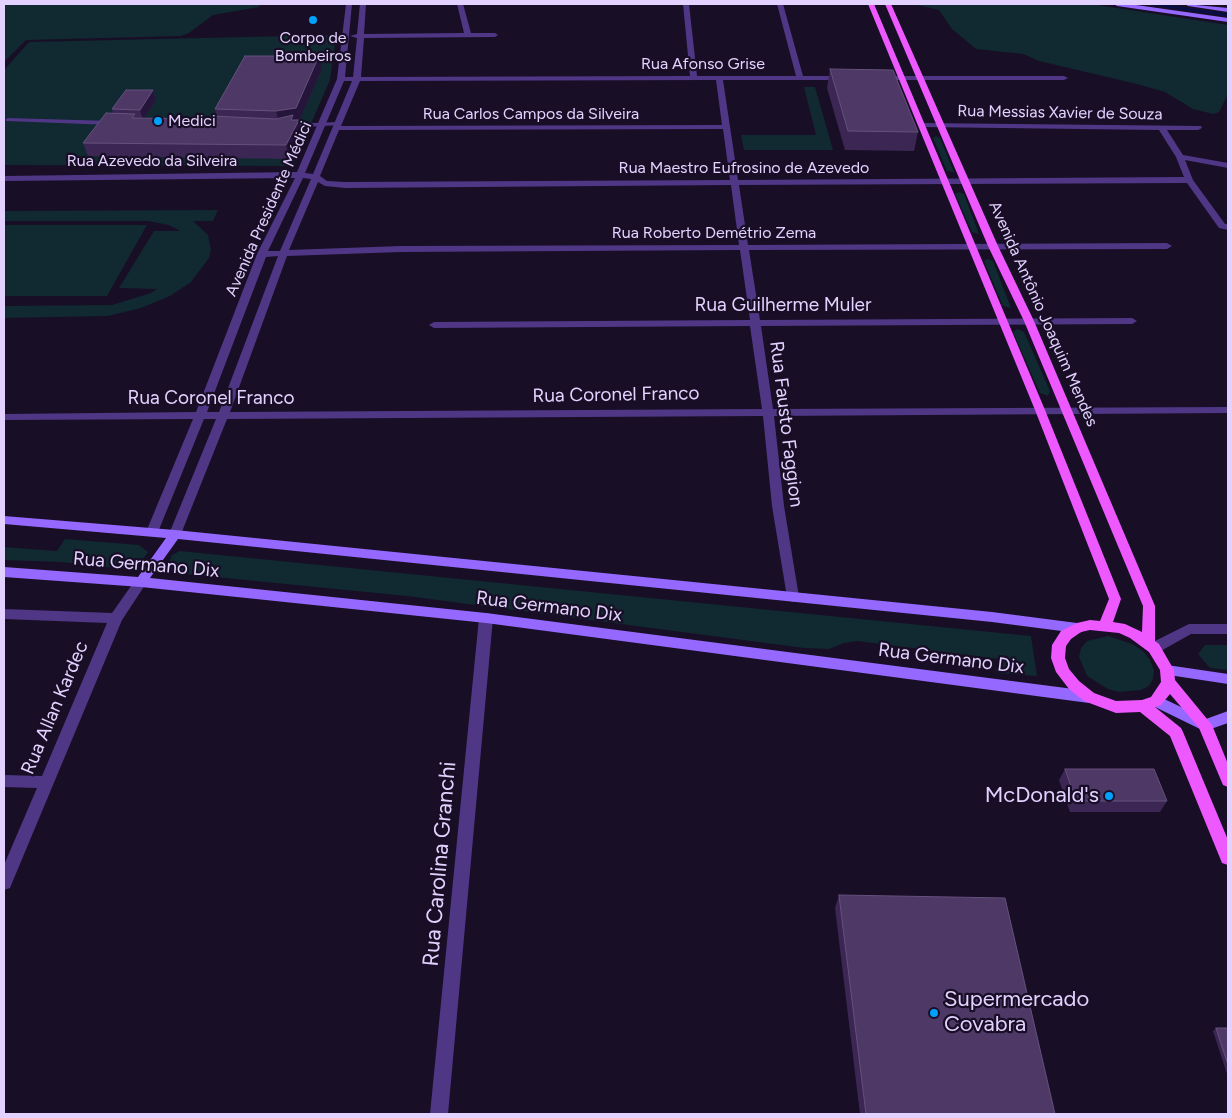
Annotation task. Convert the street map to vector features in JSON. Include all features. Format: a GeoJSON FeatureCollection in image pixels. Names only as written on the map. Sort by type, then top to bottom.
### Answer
{"type":"FeatureCollection","features":[{"type":"Feature","properties":{"kind":"main road","name":"Avenida Antônio Joaquim Mendes"},"geometry":{"type":"LineString","coordinates":[[871,4],[973,246],[1115,599],[1105,625]]}},
{"type":"Feature","properties":{"kind":"main road","name":"Avenida Antônio Joaquim Mendes"},"geometry":{"type":"LineString","coordinates":[[888,4],[993,246],[1029,321],[1149,606],[1151,645]]}},
{"type":"Feature","properties":{"kind":"main road"},"geometry":{"type":"LineString","coordinates":[[1118,4],[1228,20]]}},
{"type":"Feature","properties":{"kind":"main road"},"geometry":{"type":"LineString","coordinates":[[1188,4],[1228,10]]}},
{"type":"Feature","properties":{"kind":"main road","name":"Rua Germano Dix"},"geometry":{"type":"LineString","coordinates":[[4,520],[175,534],[1077,628]]}},
{"type":"Feature","properties":{"kind":"main road"},"geometry":{"type":"LineString","coordinates":[[141,582],[175,534]]}},
{"type":"Feature","properties":{"kind":"main road","name":"Rua Germano Dix"},"geometry":{"type":"LineString","coordinates":[[4,572],[141,582],[486,618],[1089,696]]}},
{"type":"Feature","properties":{"kind":"main road"},"geometry":{"type":"LineString","coordinates":[[1228,717],[1205,725],[1149,703],[1116,706],[1089,696],[1074,685],[1063,672],[1058,658],[1059,646],[1066,635],[1077,628],[1105,625],[1120,628],[1151,645],[1168,676],[1205,725],[1228,781]]}},
{"type":"Feature","properties":{"kind":"main road"},"geometry":{"type":"LineString","coordinates":[[1168,676],[1228,679]]}},
{"type":"Feature","properties":{"kind":"main road"},"geometry":{"type":"LineString","coordinates":[[1149,703],[1164,692],[1168,676]]}},
{"type":"Feature","properties":{"kind":"main road"},"geometry":{"type":"LineString","coordinates":[[1149,703],[1176,732],[1228,858]]}},
{"type":"Feature","properties":{"kind":"street","name":"Avenida Presidente Médici"},"geometry":{"type":"LineString","coordinates":[[152,532],[200,416],[262,254],[300,175],[341,79],[349,4]]}},
{"type":"Feature","properties":{"kind":"street","name":"Avenida Presidente Médici"},"geometry":{"type":"LineString","coordinates":[[175,534],[223,416],[283,254],[357,79],[362,36],[363,4]]}},
{"type":"Feature","properties":{"kind":"street"},"geometry":{"type":"LineString","coordinates":[[460,4],[468,35]]}},
{"type":"Feature","properties":{"kind":"street"},"geometry":{"type":"LineString","coordinates":[[686,4],[694,78]]}},
{"type":"Feature","properties":{"kind":"street"},"geometry":{"type":"LineString","coordinates":[[780,4],[800,78]]}},
{"type":"Feature","properties":{"kind":"street"},"geometry":{"type":"LineString","coordinates":[[347,36],[496,35]]}},
{"type":"Feature","properties":{"kind":"street"},"geometry":{"type":"LineString","coordinates":[[344,59],[359,58]]}},
{"type":"Feature","properties":{"kind":"street","name":"Rua Fausto Faggion"},"geometry":{"type":"LineString","coordinates":[[719,78],[768,411],[778,506],[794,597]]}},
{"type":"Feature","properties":{"kind":"street","name":"Rua Afonso Grise"},"geometry":{"type":"LineString","coordinates":[[341,79],[856,78]]}},
{"type":"Feature","properties":{"kind":"street"},"geometry":{"type":"LineString","coordinates":[[883,78],[1064,78]]}},
{"type":"Feature","properties":{"kind":"street","name":"Rua Messias Xavier de Souza"},"geometry":{"type":"LineString","coordinates":[[922,125],[1198,128]]}},
{"type":"Feature","properties":{"kind":"street","name":"Rua Carlos Campos da Silveira"},"geometry":{"type":"LineString","coordinates":[[337,128],[727,127]]}},
{"type":"Feature","properties":{"kind":"street"},"geometry":{"type":"LineString","coordinates":[[1161,127],[1180,157],[1189,180],[1222,226],[1228,227]]}},
{"type":"Feature","properties":{"kind":"street"},"geometry":{"type":"LineString","coordinates":[[1180,157],[1228,165]]}},
{"type":"Feature","properties":{"kind":"street","name":"Rua Maestro Eufrosino de Azevedo"},"geometry":{"type":"LineString","coordinates":[[300,175],[317,177],[325,183],[345,185],[1189,180]]}},
{"type":"Feature","properties":{"kind":"street","name":"Rua Azevedo da Silveira"},"geometry":{"type":"LineString","coordinates":[[4,178],[300,175]]}},
{"type":"Feature","properties":{"kind":"street","name":"Rua Roberto Demétrio Zema"},"geometry":{"type":"LineString","coordinates":[[262,254],[401,249],[1167,246]]}},
{"type":"Feature","properties":{"kind":"street","name":"Rua Guilherme Muler"},"geometry":{"type":"LineString","coordinates":[[434,325],[1132,321]]}},
{"type":"Feature","properties":{"kind":"street"},"geometry":{"type":"LineString","coordinates":[[236,324],[258,324]]}},
{"type":"Feature","properties":{"kind":"street","name":"Rua Coronel Franco"},"geometry":{"type":"LineString","coordinates":[[4,416],[1228,410]]}},
{"type":"Feature","properties":{"kind":"street","name":"Rua Allan Kardec"},"geometry":{"type":"LineString","coordinates":[[4,883],[45,782],[116,618],[141,582]]}},
{"type":"Feature","properties":{"kind":"street"},"geometry":{"type":"LineString","coordinates":[[4,614],[116,618]]}},
{"type":"Feature","properties":{"kind":"street","name":"Rua Carolina Granchi"},"geometry":{"type":"LineString","coordinates":[[439,1114],[486,618]]}},
{"type":"Feature","properties":{"kind":"street"},"geometry":{"type":"LineString","coordinates":[[1151,645],[1189,630],[1228,629]]}},
{"type":"Feature","properties":{"kind":"street"},"geometry":{"type":"LineString","coordinates":[[4,781],[45,782]]}},
{"type":"Feature","properties":{"kind":"lane"},"geometry":{"type":"LineString","coordinates":[[8,120],[124,123]]}},
{"type":"Feature","properties":{"kind":"lane"},"geometry":{"type":"LineString","coordinates":[[321,127],[287,130],[279,128],[321,127],[337,128]]}},
{"type":"Feature","properties":{"kind":"shaded area"},"geometry":{"type":"Polygon","coordinates":[[[4,4],[261,4],[259,7],[213,15],[189,33],[181,36],[26,40],[4,62],[4,4]]]}},
{"type":"Feature","properties":{"kind":"shaded area"},"geometry":{"type":"Polygon","coordinates":[[[913,4],[1091,4],[1228,25],[1228,94],[1219,112],[1213,114],[1193,109],[1165,92],[1137,84],[1039,61],[1023,54],[976,49],[952,29],[939,10],[913,4]]]}},
{"type":"Feature","properties":{"kind":"shaded area","name":"Medici"},"geometry":{"type":"Polygon","coordinates":[[[332,35],[336,37],[330,80],[294,163],[288,166],[4,165],[4,70],[29,42],[332,35]]]}},
{"type":"Feature","properties":{"kind":"shaded area"},"geometry":{"type":"Polygon","coordinates":[[[804,87],[815,87],[833,150],[744,150],[741,135],[816,135],[804,87]]]}},
{"type":"Feature","properties":{"kind":"shaded area"},"geometry":{"type":"Polygon","coordinates":[[[936,136],[940,138],[954,172],[947,171],[933,138],[936,136]]]}},
{"type":"Feature","properties":{"kind":"shaded area"},"geometry":{"type":"Polygon","coordinates":[[[959,192],[964,194],[979,234],[972,232],[955,194],[959,192]]]}},
{"type":"Feature","properties":{"kind":"shaded area"},"geometry":{"type":"Polygon","coordinates":[[[218,210],[213,221],[193,221],[208,235],[211,250],[209,258],[191,282],[170,296],[141,308],[108,316],[4,318],[4,306],[112,305],[151,293],[157,289],[119,288],[154,231],[180,231],[169,225],[148,221],[4,221],[4,211],[218,210]]]}},
{"type":"Feature","properties":{"kind":"shaded area"},"geometry":{"type":"Polygon","coordinates":[[[4,225],[147,225],[107,296],[4,296],[4,225]]]}},
{"type":"Feature","properties":{"kind":"shaded area"},"geometry":{"type":"Polygon","coordinates":[[[988,259],[993,261],[1011,308],[1003,306],[984,261],[988,259]]]}},
{"type":"Feature","properties":{"kind":"shaded area"},"geometry":{"type":"Polygon","coordinates":[[[1018,329],[1024,332],[1050,391],[1048,396],[1040,393],[1013,332],[1018,329]]]}},
{"type":"Feature","properties":{"kind":"shaded area"},"geometry":{"type":"Polygon","coordinates":[[[65,539],[139,545],[148,552],[138,566],[116,568],[60,562],[4,560],[4,547],[57,551],[65,539]]]}},
{"type":"Feature","properties":{"kind":"shaded area"},"geometry":{"type":"Polygon","coordinates":[[[180,551],[1031,636],[1037,676],[998,673],[995,670],[1003,662],[999,659],[857,641],[844,643],[829,649],[804,648],[407,596],[175,573],[167,568],[172,555],[180,551]]]}},
{"type":"Feature","properties":{"kind":"shaded area"},"geometry":{"type":"Polygon","coordinates":[[[1108,636],[1132,644],[1143,651],[1150,660],[1154,670],[1153,679],[1149,686],[1141,690],[1119,692],[1108,689],[1087,676],[1079,657],[1081,648],[1087,641],[1108,636]]]}},
{"type":"Feature","properties":{"kind":"shaded area"},"geometry":{"type":"Polygon","coordinates":[[[1205,645],[1228,645],[1228,670],[1210,668],[1198,654],[1205,645]]]}},
{"type":"Feature","properties":{"kind":"building"},"geometry":{"type":"Polygon","coordinates":[[[245,56],[319,56],[296,108],[276,111],[215,109],[245,56]]]}},
{"type":"Feature","properties":{"kind":"building"},"geometry":{"type":"Polygon","coordinates":[[[830,69],[893,70],[918,132],[848,131],[830,69]]]}},
{"type":"Feature","properties":{"kind":"building"},"geometry":{"type":"Polygon","coordinates":[[[126,90],[153,90],[140,110],[112,109],[126,90]]]}},
{"type":"Feature","properties":{"kind":"building"},"geometry":{"type":"Polygon","coordinates":[[[106,113],[135,114],[132,118],[210,119],[211,116],[276,119],[293,115],[291,120],[299,120],[286,145],[83,143],[106,113]]]}},
{"type":"Feature","properties":{"kind":"building"},"geometry":{"type":"Polygon","coordinates":[[[1065,769],[1154,769],[1167,801],[1076,801],[1065,769]]]}},
{"type":"Feature","properties":{"kind":"building","name":"Supermercado Covabra"},"geometry":{"type":"Polygon","coordinates":[[[839,895],[1005,898],[1055,1114],[866,1114],[839,895]]]}},
{"type":"Feature","properties":{"kind":"building"},"geometry":{"type":"Polygon","coordinates":[[[1216,1028],[1228,1028],[1228,1065],[1216,1028]]]}},
{"type":"Feature","properties":{"kind":"waterway"},"geometry":{"type":"LineString","coordinates":[[1152,4],[1228,15]]}},
{"type":"Feature","properties":{"kind":"place","name":"Corpo de Bombeiros"},"geometry":{"type":"Point","coordinates":[313,20]}},
{"type":"Feature","properties":{"kind":"place","name":"Medici"},"geometry":{"type":"Point","coordinates":[158,121]}},
{"type":"Feature","properties":{"kind":"place","name":"McDonald's"},"geometry":{"type":"Point","coordinates":[1109,796]}},
{"type":"Feature","properties":{"kind":"place","name":"Supermercado Covabra"},"geometry":{"type":"Point","coordinates":[934,1013]}}]}
